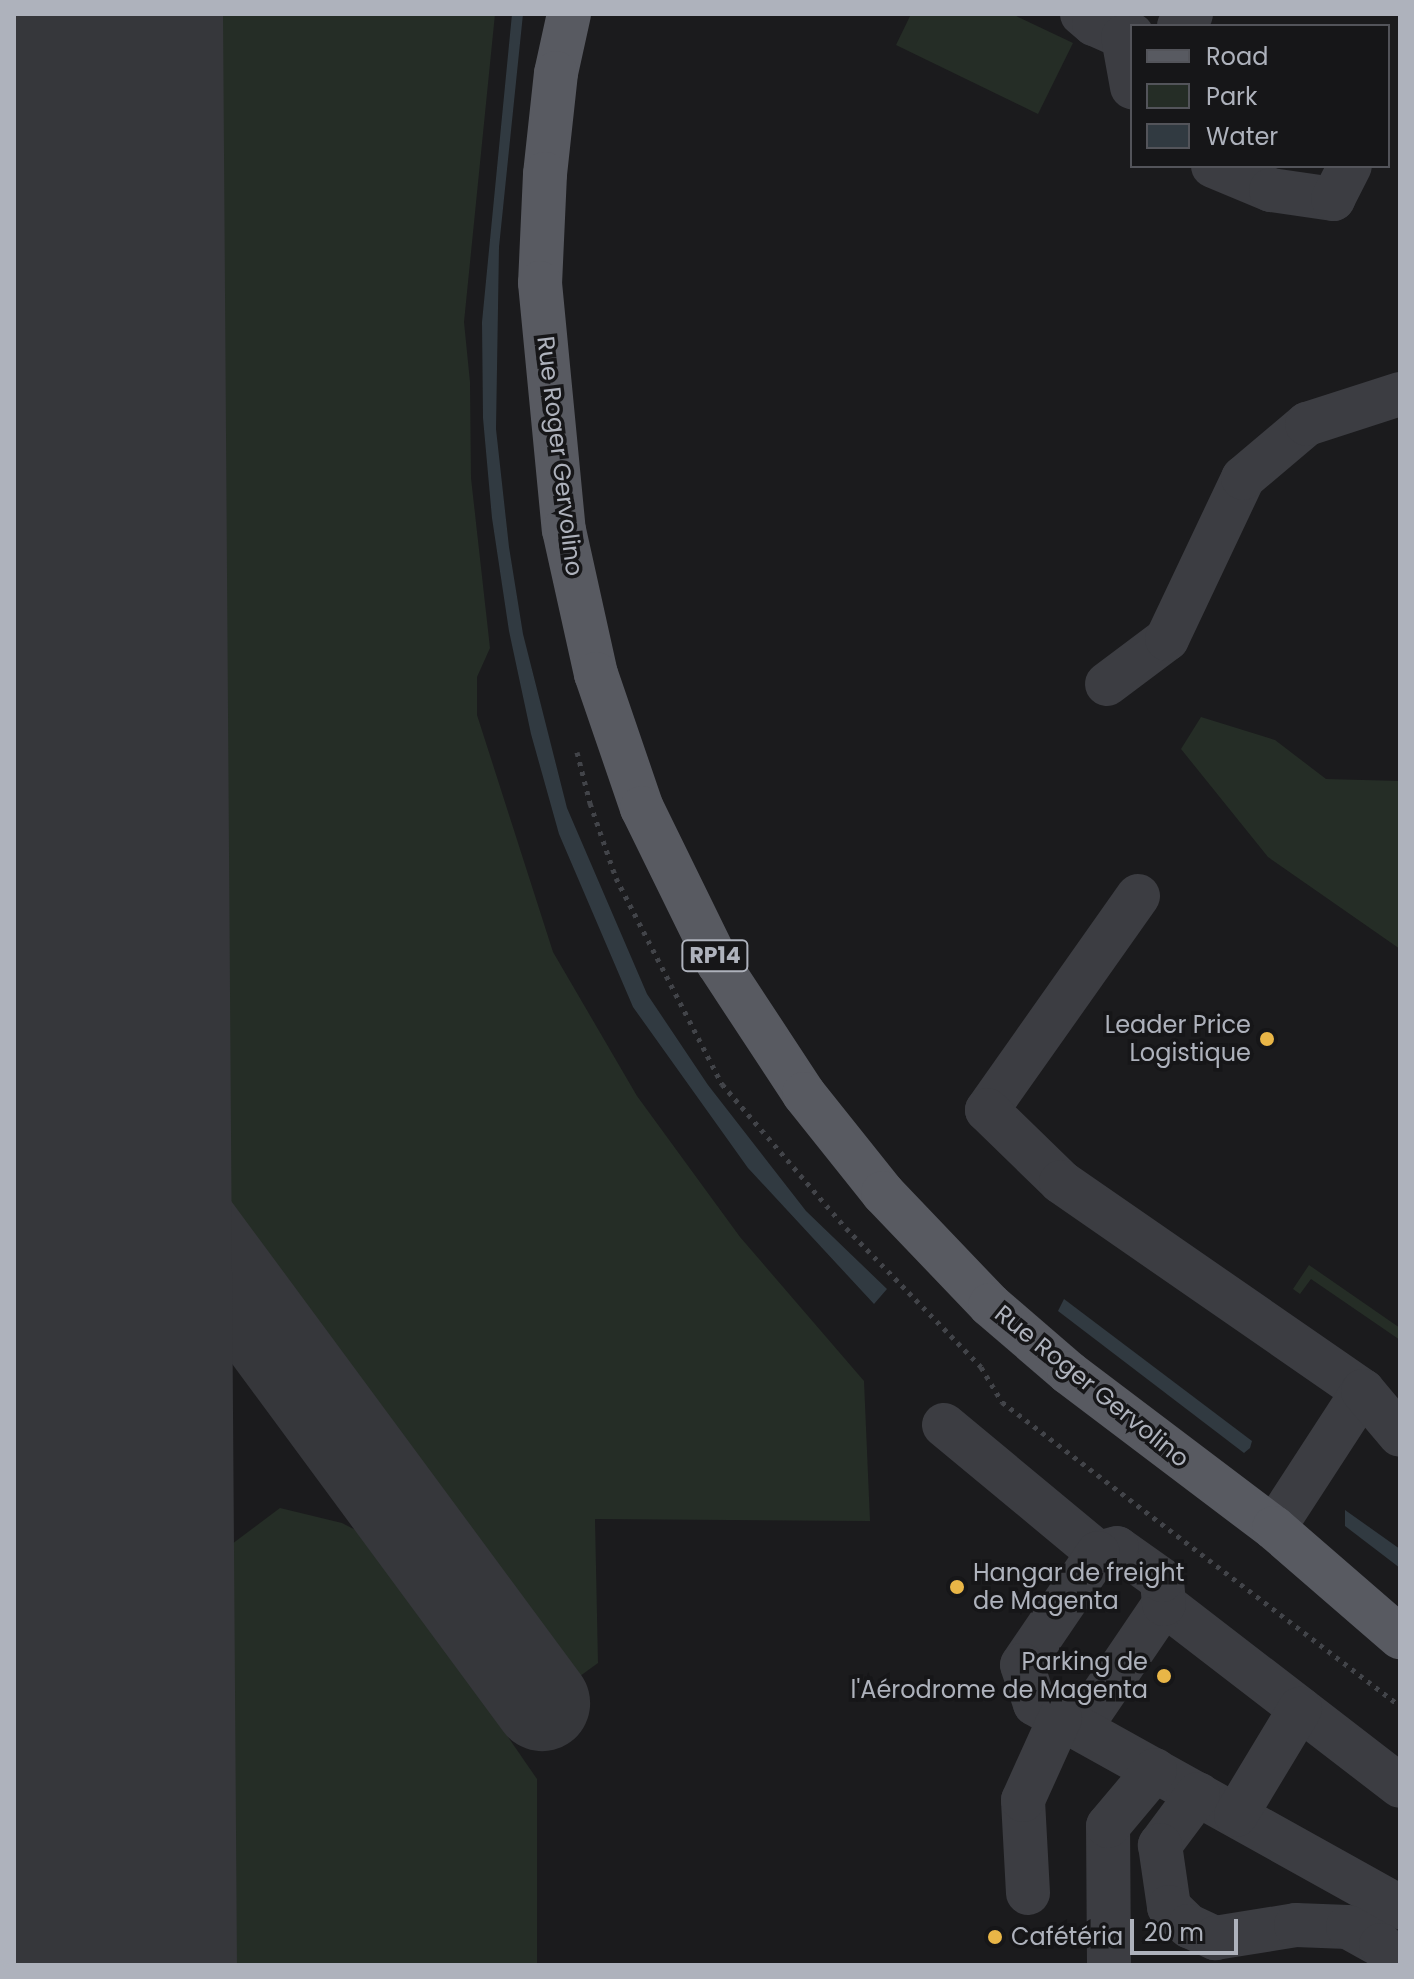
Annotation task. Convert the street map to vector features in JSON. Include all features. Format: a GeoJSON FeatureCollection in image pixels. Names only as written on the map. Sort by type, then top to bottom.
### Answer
{"type":"FeatureCollection","features":[{"type":"Feature","properties":{"kind":"main road","name":"Rue Roger Gervolino"},"geometry":{"type":"LineString","coordinates":[[569,14],[556,73],[545,174],[540,283],[564,530],[596,674],[642,808],[718,963],[804,1094],[883,1193],[990,1305],[1069,1373],[1274,1528],[1400,1637]]}},
{"type":"Feature","properties":{"kind":"street"},"geometry":{"type":"LineString","coordinates":[[1082,14],[1128,36],[1130,62]]}},
{"type":"Feature","properties":{"kind":"street"},"geometry":{"type":"LineString","coordinates":[[1218,168],[1271,190],[1333,199],[1349,168]]}},
{"type":"Feature","properties":{"kind":"street"},"geometry":{"type":"LineString","coordinates":[[1107,684],[1167,639],[1243,478],[1307,424],[1400,394]]}},
{"type":"Feature","properties":{"kind":"street"},"geometry":{"type":"LineString","coordinates":[[1138,896],[987,1110],[1061,1182],[1363,1391],[1400,1435]]}},
{"type":"Feature","properties":{"kind":"street"},"geometry":{"type":"LineString","coordinates":[[1274,1528],[1363,1391]]}},
{"type":"Feature","properties":{"kind":"street"},"geometry":{"type":"LineString","coordinates":[[944,1425],[1098,1553]]}},
{"type":"Feature","properties":{"kind":"street"},"geometry":{"type":"LineString","coordinates":[[1028,1893],[1023,1800],[1070,1723],[1164,1604],[1162,1580],[1117,1548],[1098,1553],[1022,1665],[1035,1704],[1070,1723],[1236,1815],[1397,1898]]}},
{"type":"Feature","properties":{"kind":"street"},"geometry":{"type":"LineString","coordinates":[[1164,1604],[1400,1786]]}},
{"type":"Feature","properties":{"kind":"street"},"geometry":{"type":"LineString","coordinates":[[1236,1815],[1300,1709]]}},
{"type":"Feature","properties":{"kind":"street"},"geometry":{"type":"LineString","coordinates":[[1109,1965],[1108,1826],[1155,1770]]}},
{"type":"Feature","properties":{"kind":"street"},"geometry":{"type":"LineString","coordinates":[[1198,1794],[1160,1845],[1169,1907],[1189,1926],[1215,1938],[1296,1925],[1348,1927],[1381,1945],[1400,1965]]}},
{"type":"Feature","properties":{"kind":"path"},"geometry":{"type":"LineString","coordinates":[[576,744],[590,803],[616,878],[722,1084],[846,1228],[981,1367],[1002,1402],[1400,1706]]}},
{"type":"Feature","properties":{"kind":"green space"},"geometry":{"type":"Polygon","coordinates":[[[193,14],[495,14],[464,322],[470,382],[471,478],[490,648],[477,677],[477,715],[553,952],[637,1096],[740,1237],[864,1381],[870,1521],[595,1519],[598,1663],[576,1679],[536,1641],[252,1256],[200,1172],[189,1124],[193,14]]]}},
{"type":"Feature","properties":{"kind":"green space"},"geometry":{"type":"Polygon","coordinates":[[[911,14],[1012,14],[1073,43],[1038,114],[896,45],[911,14]]]}},
{"type":"Feature","properties":{"kind":"green space"},"geometry":{"type":"Polygon","coordinates":[[[14,377],[25,1965],[14,1965],[14,377]]]}},
{"type":"Feature","properties":{"kind":"green space"},"geometry":{"type":"Polygon","coordinates":[[[1201,717],[1275,740],[1326,779],[1400,781],[1400,949],[1268,857],[1181,749],[1201,717]]]}},
{"type":"Feature","properties":{"kind":"green space"},"geometry":{"type":"Polygon","coordinates":[[[1309,1265],[1400,1328],[1400,1340],[1311,1279],[1300,1294],[1293,1289],[1309,1265]]]}},
{"type":"Feature","properties":{"kind":"green space"},"geometry":{"type":"Polygon","coordinates":[[[280,1508],[342,1523],[371,1538],[537,1779],[537,1965],[195,1965],[195,1622],[224,1550],[280,1508]]]}},
{"type":"Feature","properties":{"kind":"water"},"geometry":{"type":"Polygon","coordinates":[[[512,14],[523,14],[499,247],[496,429],[509,547],[523,634],[567,808],[647,994],[708,1085],[806,1211],[887,1289],[874,1304],[748,1168],[633,1007],[559,834],[531,734],[509,631],[492,518],[483,418],[482,322],[512,14]]]}},
{"type":"Feature","properties":{"kind":"water"},"geometry":{"type":"Polygon","coordinates":[[[1064,1299],[1252,1441],[1250,1448],[1244,1453],[1058,1311],[1064,1299]]]}},
{"type":"Feature","properties":{"kind":"water"},"geometry":{"type":"Polygon","coordinates":[[[1345,1510],[1400,1549],[1400,1568],[1345,1526],[1345,1510]]]}},
{"type":"Feature","properties":{"kind":"taxiway"},"geometry":{"type":"LineString","coordinates":[[104,111],[119,95],[130,65],[130,43],[119,14]]}},
{"type":"Feature","properties":{"kind":"taxiway"},"geometry":{"type":"LineString","coordinates":[[14,87],[85,205],[97,232],[105,265]]}},
{"type":"Feature","properties":{"kind":"taxiway"},"geometry":{"type":"LineString","coordinates":[[111,1119],[542,1703]]}},
{"type":"Feature","properties":{"kind":"runway"},"geometry":{"type":"LineString","coordinates":[[103,14],[117,1965]]}},
{"type":"Feature","properties":{"kind":"place","name":"Leader Price Logistique"},"geometry":{"type":"Point","coordinates":[1267,1039]}},
{"type":"Feature","properties":{"kind":"place","name":"Hangar de freight de Magenta"},"geometry":{"type":"Point","coordinates":[957,1587]}},
{"type":"Feature","properties":{"kind":"place","name":"Parking de l'Aérodrome de Magenta"},"geometry":{"type":"Point","coordinates":[1164,1676]}},
{"type":"Feature","properties":{"kind":"place","name":"Cafétéria"},"geometry":{"type":"Point","coordinates":[995,1937]}}]}
